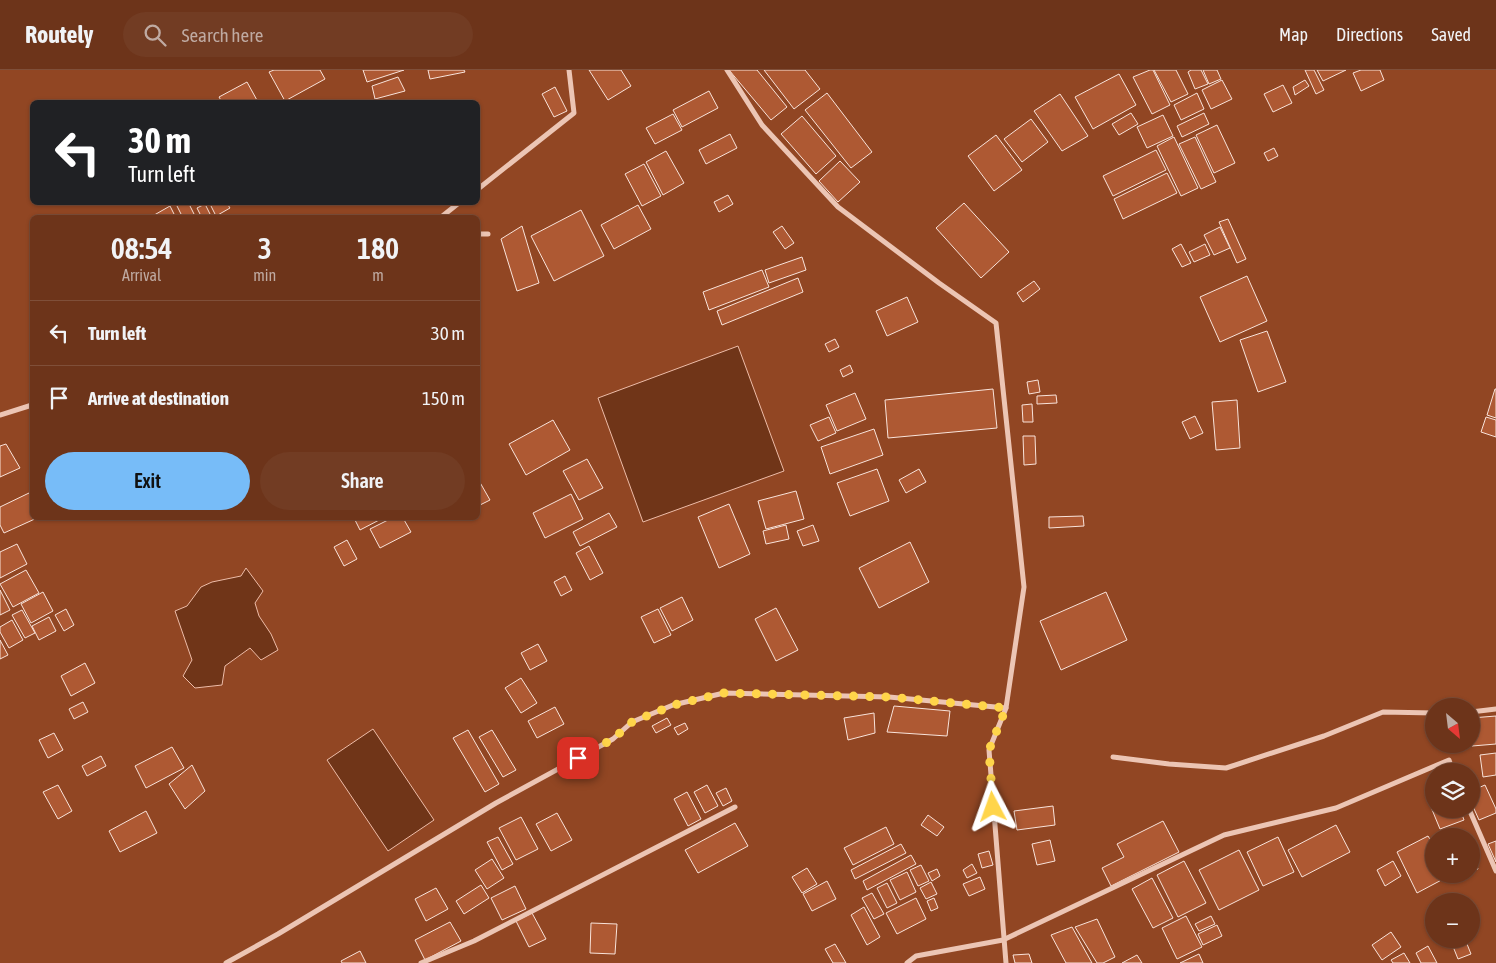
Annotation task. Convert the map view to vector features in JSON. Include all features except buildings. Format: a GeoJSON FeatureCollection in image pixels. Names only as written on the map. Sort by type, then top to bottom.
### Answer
{"type":"FeatureCollection","features":[{"type":"Feature","properties":{"kind":"street"},"geometry":{"type":"LineString","coordinates":[[480,187],[574,113],[569,70]]}},
{"type":"Feature","properties":{"kind":"street"},"geometry":{"type":"LineString","coordinates":[[727,70],[762,125],[838,207],[996,323],[1024,587],[1006,708],[989,750],[1006,963]]}},
{"type":"Feature","properties":{"kind":"street"},"geometry":{"type":"LineString","coordinates":[[444,215],[456,205]]}},
{"type":"Feature","properties":{"kind":"street"},"geometry":{"type":"LineString","coordinates":[[480,234],[488,234]]}},
{"type":"Feature","properties":{"kind":"street"},"geometry":{"type":"LineString","coordinates":[[0,415],[30,406]]}},
{"type":"Feature","properties":{"kind":"street"},"geometry":{"type":"LineString","coordinates":[[226,963],[278,934],[496,803],[613,739],[632,722],[674,705],[724,693],[890,697],[1006,708]]}},
{"type":"Feature","properties":{"kind":"street"},"geometry":{"type":"LineString","coordinates":[[1480,711],[1496,709]]}},
{"type":"Feature","properties":{"kind":"street"},"geometry":{"type":"LineString","coordinates":[[1113,757],[1169,764],[1226,768],[1324,736],[1383,712],[1425,713]]}},
{"type":"Feature","properties":{"kind":"street"},"geometry":{"type":"LineString","coordinates":[[907,963],[916,956],[1003,940],[1224,835],[1336,808],[1425,770]]}},
{"type":"Feature","properties":{"kind":"street"},"geometry":{"type":"LineString","coordinates":[[421,963],[474,942],[734,807]]}},
{"type":"Feature","properties":{"kind":"street"},"geometry":{"type":"LineString","coordinates":[[1473,818],[1496,871]]}},
{"type":"Feature","properties":{"kind":"shaded area"},"geometry":{"type":"Polygon","coordinates":[[[738,346],[784,471],[643,522],[598,398],[738,346]]]}},
{"type":"Feature","properties":{"kind":"shaded area"},"geometry":{"type":"Polygon","coordinates":[[[246,568],[263,591],[255,603],[259,616],[271,634],[278,650],[261,660],[250,648],[225,666],[222,685],[195,688],[183,676],[192,660],[175,611],[187,606],[201,587],[212,582],[241,576],[246,568]]]}},
{"type":"Feature","properties":{"kind":"shaded area"},"geometry":{"type":"Polygon","coordinates":[[[373,729],[434,820],[388,851],[327,760],[373,729]]]}},
{"type":"Feature","properties":{"kind":"route"},"geometry":{"type":"LineString","coordinates":[[578,758],[613,739],[632,722],[674,705],[724,693],[890,697],[1006,708],[989,750],[993,807]]}}]}
